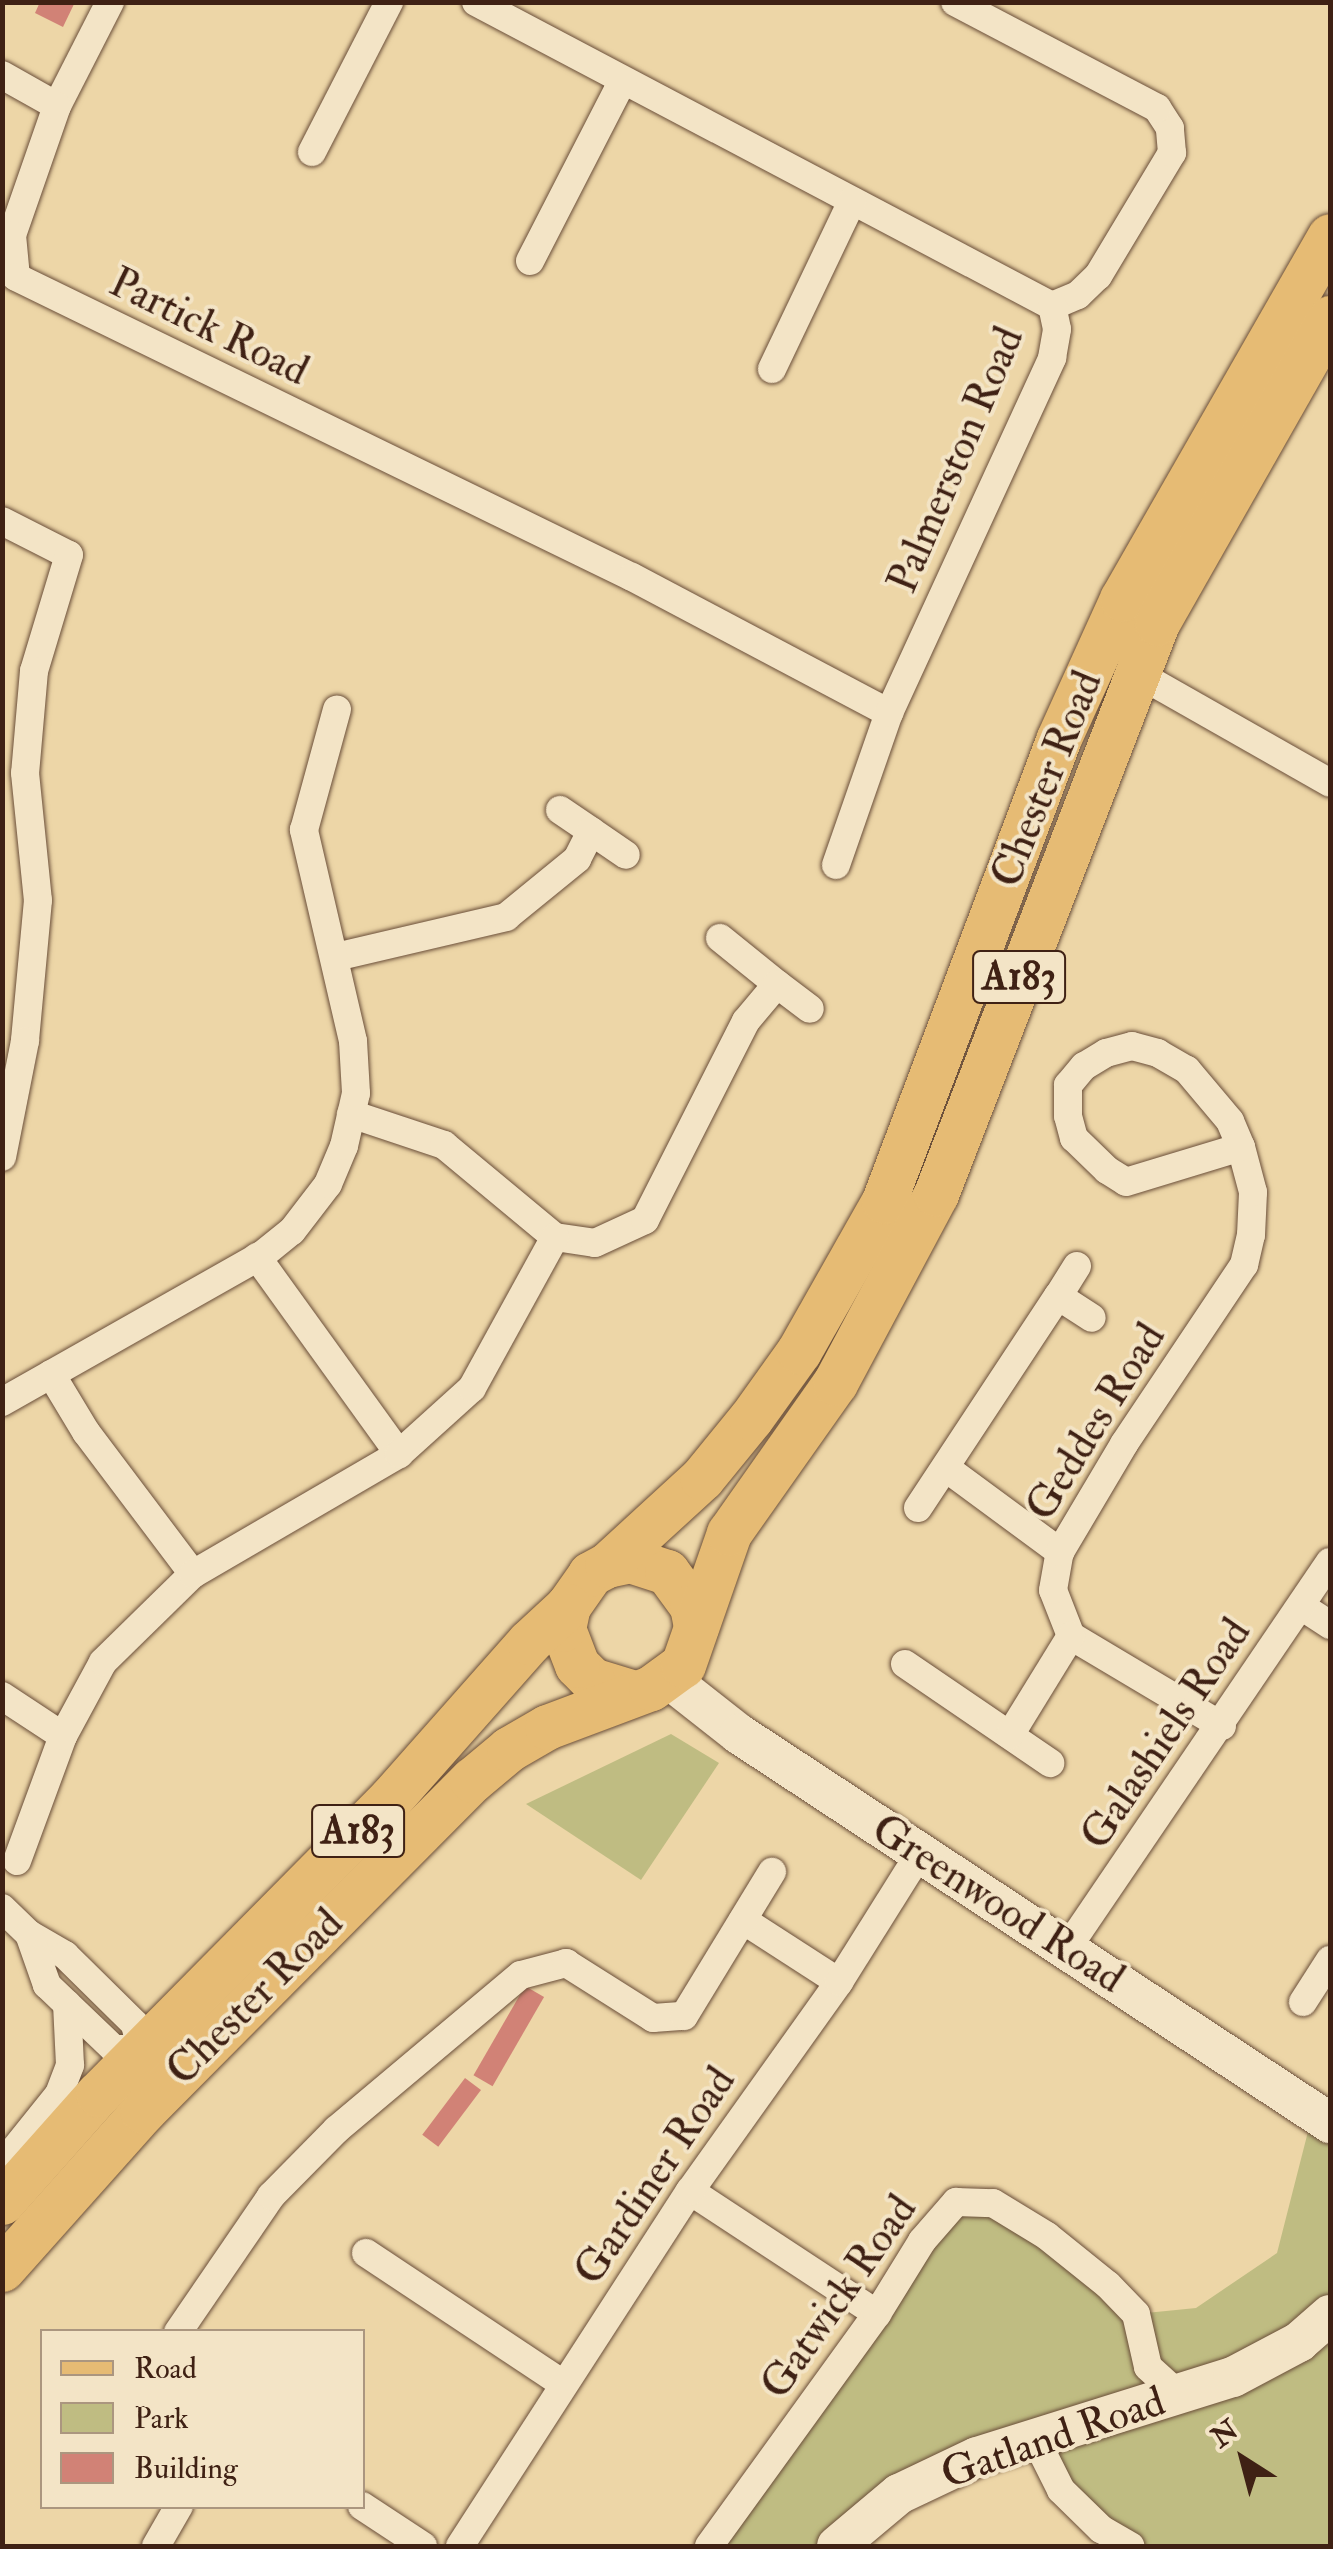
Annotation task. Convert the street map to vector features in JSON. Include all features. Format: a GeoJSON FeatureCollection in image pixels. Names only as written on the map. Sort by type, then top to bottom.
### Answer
{"type":"FeatureCollection","features":[{"type":"Feature","properties":{"kind":"main road","name":"Chester Road"},"geometry":{"type":"LineString","coordinates":[[2,2202],[141,2049],[391,1798],[529,1642],[568,1606],[576,1588],[607,1565],[702,1478],[799,1351],[884,1201],[1058,740],[1122,599],[1330,236]]}},
{"type":"Feature","properties":{"kind":"main road","name":"Chester Road"},"geometry":{"type":"LineString","coordinates":[[2,2269],[174,2079],[420,1830],[509,1749],[547,1727],[650,1685],[692,1647],[729,1533],[835,1382],[936,1194],[1157,623],[1330,318]]}},
{"type":"Feature","properties":{"kind":"main road"},"geometry":{"type":"LineString","coordinates":[[607,1565],[630,1560],[667,1572],[692,1606],[696,1627]]}},
{"type":"Feature","properties":{"kind":"main road"},"geometry":{"type":"LineString","coordinates":[[568,1606],[564,1629],[576,1665],[601,1685],[650,1685]]}},
{"type":"Feature","properties":{"kind":"main road"},"geometry":{"type":"LineString","coordinates":[[141,2049],[174,2079]]}},
{"type":"Feature","properties":{"kind":"street","name":"Partick Road"},"geometry":{"type":"LineString","coordinates":[[110,2],[58,106],[12,235],[16,277],[632,577],[890,712]]}},
{"type":"Feature","properties":{"kind":"street"},"geometry":{"type":"LineString","coordinates":[[312,152],[389,2]]}},
{"type":"Feature","properties":{"kind":"street"},"geometry":{"type":"LineString","coordinates":[[476,2],[1052,306]]}},
{"type":"Feature","properties":{"kind":"street","name":"Palmerston Road"},"geometry":{"type":"LineString","coordinates":[[836,865],[890,712],[1052,358],[1057,329],[1052,306],[1078,295],[1098,276],[1172,153],[1170,128],[1157,108],[956,2]]}},
{"type":"Feature","properties":{"kind":"street"},"geometry":{"type":"LineString","coordinates":[[2,74],[58,106]]}},
{"type":"Feature","properties":{"kind":"street"},"geometry":{"type":"LineString","coordinates":[[530,261],[623,80]]}},
{"type":"Feature","properties":{"kind":"street"},"geometry":{"type":"LineString","coordinates":[[772,370],[852,201]]}},
{"type":"Feature","properties":{"kind":"street"},"geometry":{"type":"LineString","coordinates":[[2,521],[69,555],[34,671],[25,773],[38,900],[14,1035],[2,1157]]}},
{"type":"Feature","properties":{"kind":"street"},"geometry":{"type":"LineString","coordinates":[[1136,672],[1330,784]]}},
{"type":"Feature","properties":{"kind":"street"},"geometry":{"type":"LineString","coordinates":[[2,1402],[256,1258],[292,1231],[328,1184],[344,1146],[356,1093],[353,1041],[304,830],[337,709]]}},
{"type":"Feature","properties":{"kind":"street"},"geometry":{"type":"LineString","coordinates":[[560,810],[626,855]]}},
{"type":"Feature","properties":{"kind":"street"},"geometry":{"type":"LineString","coordinates":[[336,957],[506,917],[578,859],[591,831]]}},
{"type":"Feature","properties":{"kind":"street"},"geometry":{"type":"LineString","coordinates":[[720,938],[810,1008]]}},
{"type":"Feature","properties":{"kind":"street"},"geometry":{"type":"LineString","coordinates":[[351,1114],[444,1145],[555,1237],[595,1243],[645,1220],[746,1021],[777,984]]}},
{"type":"Feature","properties":{"kind":"street","name":"Geddes Road"},"geometry":{"type":"LineString","coordinates":[[1072,1636],[1053,1590],[1060,1552],[1124,1444],[1244,1265],[1252,1235],[1253,1192],[1241,1147],[1230,1121],[1187,1070],[1158,1053],[1132,1046],[1106,1053],[1084,1066],[1068,1085],[1068,1116],[1074,1138],[1107,1170],[1126,1182],[1241,1147]]}},
{"type":"Feature","properties":{"kind":"street"},"geometry":{"type":"LineString","coordinates":[[17,1861],[63,1736],[103,1662],[193,1574],[399,1454],[472,1388],[555,1237]]}},
{"type":"Feature","properties":{"kind":"street"},"geometry":{"type":"LineString","coordinates":[[256,1258],[399,1454]]}},
{"type":"Feature","properties":{"kind":"street"},"geometry":{"type":"LineString","coordinates":[[918,1508],[1076,1266]]}},
{"type":"Feature","properties":{"kind":"street"},"geometry":{"type":"LineString","coordinates":[[1058,1296],[1092,1318]]}},
{"type":"Feature","properties":{"kind":"street"},"geometry":{"type":"LineString","coordinates":[[51,1374],[86,1432],[193,1574]]}},
{"type":"Feature","properties":{"kind":"street"},"geometry":{"type":"LineString","coordinates":[[946,1468],[1060,1552]]}},
{"type":"Feature","properties":{"kind":"street","name":"Galashiels Road"},"geometry":{"type":"LineString","coordinates":[[1066,1950],[1330,1562]]}},
{"type":"Feature","properties":{"kind":"street"},"geometry":{"type":"LineString","coordinates":[[1301,1606],[1330,1626]]}},
{"type":"Feature","properties":{"kind":"street"},"geometry":{"type":"LineString","coordinates":[[1010,1735],[1072,1636],[1222,1726]]}},
{"type":"Feature","properties":{"kind":"street"},"geometry":{"type":"LineString","coordinates":[[905,1664],[1050,1763]]}},
{"type":"Feature","properties":{"kind":"street","name":"Greenwood Road"},"geometry":{"type":"LineString","coordinates":[[650,1685],[738,1734],[1330,2124]]}},
{"type":"Feature","properties":{"kind":"street"},"geometry":{"type":"LineString","coordinates":[[2,1696],[63,1736]]}},
{"type":"Feature","properties":{"kind":"street","name":"Gardiner Road"},"geometry":{"type":"LineString","coordinates":[[460,2546],[690,2191],[838,1982],[920,1853]]}},
{"type":"Feature","properties":{"kind":"street"},"geometry":{"type":"LineString","coordinates":[[180,2329],[284,2183],[336,2130],[522,1975],[566,1962],[652,2018],[684,2016],[772,1872]]}},
{"type":"Feature","properties":{"kind":"street"},"geometry":{"type":"LineString","coordinates":[[2,1908],[29,1934],[65,1955],[135,2024],[141,2049],[114,2049],[47,1985],[29,1934]]}},
{"type":"Feature","properties":{"kind":"street"},"geometry":{"type":"LineString","coordinates":[[743,1920],[838,1982]]}},
{"type":"Feature","properties":{"kind":"street"},"geometry":{"type":"LineString","coordinates":[[1304,2002],[1330,1960]]}},
{"type":"Feature","properties":{"kind":"street"},"geometry":{"type":"LineString","coordinates":[[2,2166],[59,2094],[70,2065],[66,2004]]}},
{"type":"Feature","properties":{"kind":"street"},"geometry":{"type":"LineString","coordinates":[[690,2191],[877,2314]]}},
{"type":"Feature","properties":{"kind":"street","name":"Gatwick Road"},"geometry":{"type":"LineString","coordinates":[[709,2546],[877,2314],[922,2241],[956,2202],[992,2203],[1047,2236],[1136,2314],[1148,2366],[1179,2395]]}},
{"type":"Feature","properties":{"kind":"street"},"geometry":{"type":"LineString","coordinates":[[366,2254],[562,2384]]}},
{"type":"Feature","properties":{"kind":"street","name":"Gatland Road"},"geometry":{"type":"LineString","coordinates":[[837,2546],[900,2494],[977,2457],[1233,2376],[1288,2348],[1330,2315]]}},
{"type":"Feature","properties":{"kind":"street"},"geometry":{"type":"LineString","coordinates":[[1036,2440],[1061,2490],[1101,2529],[1130,2546]]}},
{"type":"Feature","properties":{"kind":"street"},"geometry":{"type":"LineString","coordinates":[[365,2508],[423,2546]]}},
{"type":"Feature","properties":{"kind":"street"},"geometry":{"type":"LineString","coordinates":[[156,2546],[178,2509]]}},
{"type":"Feature","properties":{"kind":"green space"},"geometry":{"type":"Polygon","coordinates":[[[671,1734],[719,1763],[641,1880],[526,1804],[671,1734]]]}},
{"type":"Feature","properties":{"kind":"green space"},"geometry":{"type":"Polygon","coordinates":[[[1313,2112],[1330,2126],[1330,2546],[1130,2546],[1101,2529],[1035,2440],[837,2546],[709,2546],[956,2202],[993,2203],[1136,2314],[1196,2308],[1277,2253],[1313,2112]]]}},
{"type":"Feature","properties":{"kind":"building"},"geometry":{"type":"Polygon","coordinates":[[[40,2],[75,2],[63,27],[35,13],[40,2]]]}},
{"type":"Feature","properties":{"kind":"building"},"geometry":{"type":"Polygon","coordinates":[[[525,1986],[544,1997],[493,2086],[474,2075],[525,1986]]]}},
{"type":"Feature","properties":{"kind":"building"},"geometry":{"type":"Polygon","coordinates":[[[465,2078],[481,2090],[438,2147],[422,2135],[465,2078]]]}}]}
